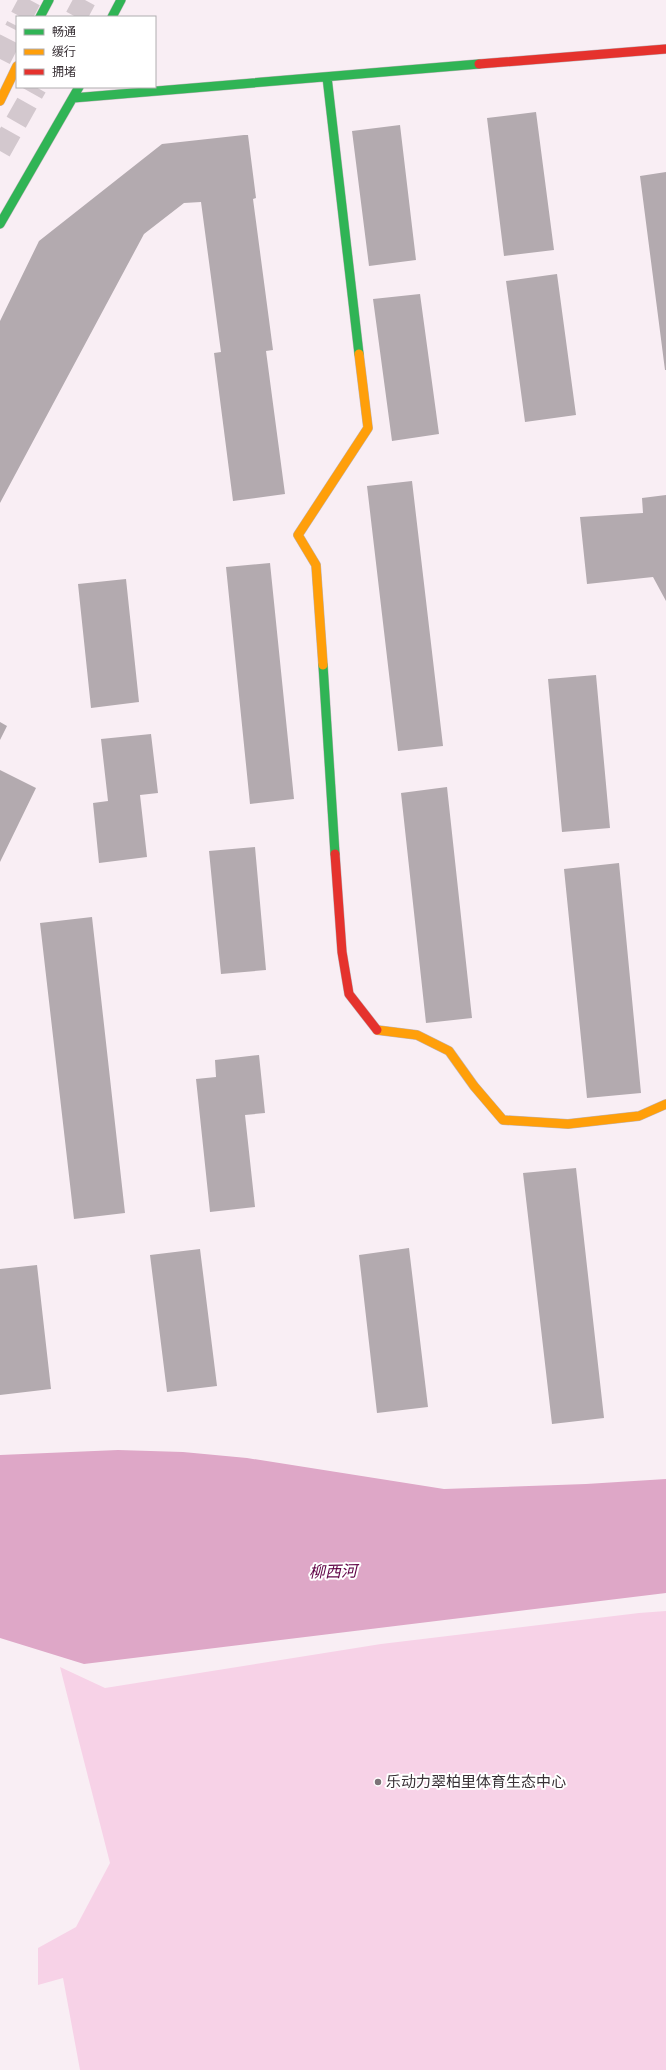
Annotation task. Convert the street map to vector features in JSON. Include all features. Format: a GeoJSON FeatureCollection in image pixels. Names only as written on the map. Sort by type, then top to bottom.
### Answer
{"type":"FeatureCollection","features":[{"type":"Feature","properties":{"kind":"street"},"geometry":{"type":"LineString","coordinates":[[41,16],[49,0]]}},
{"type":"Feature","properties":{"kind":"street"},"geometry":{"type":"LineString","coordinates":[[113,16],[121,0]]}},
{"type":"Feature","properties":{"kind":"street"},"geometry":{"type":"LineString","coordinates":[[73,98],[666,49]]}},
{"type":"Feature","properties":{"kind":"street"},"geometry":{"type":"LineString","coordinates":[[0,101],[16,68]]}},
{"type":"Feature","properties":{"kind":"street"},"geometry":{"type":"LineString","coordinates":[[327,77],[368,428],[298,535],[316,565],[342,952],[349,994],[376,1030],[417,1035],[448,1051],[474,1086],[503,1120],[568,1124],[639,1116],[666,1104]]}},
{"type":"Feature","properties":{"kind":"street"},"geometry":{"type":"LineString","coordinates":[[0,224],[78,88]]}},
{"type":"Feature","properties":{"kind":"shaded area","name":"乐动力翠柏里体育生态中心"},"geometry":{"type":"Polygon","coordinates":[[[666,1611],[666,2070],[80,2070],[63,1978],[38,1985],[38,1948],[76,1927],[110,1863],[60,1667],[105,1688],[381,1644],[666,1611]]]}},
{"type":"Feature","properties":{"kind":"water","name":"柳西河"},"geometry":{"type":"Polygon","coordinates":[[[118,1450],[183,1452],[247,1458],[444,1489],[586,1484],[666,1479],[666,1593],[84,1664],[0,1638],[0,1455],[118,1450]]]}},
{"type":"Feature","properties":{"kind":"building"},"geometry":{"type":"Polygon","coordinates":[[[536,112],[554,250],[504,256],[487,118],[536,112]]]}},
{"type":"Feature","properties":{"kind":"building"},"geometry":{"type":"Polygon","coordinates":[[[400,125],[416,260],[369,266],[352,131],[400,125]]]}},
{"type":"Feature","properties":{"kind":"building"},"geometry":{"type":"Polygon","coordinates":[[[248,135],[256,198],[253,199],[273,350],[266,351],[285,494],[233,501],[214,353],[221,352],[201,202],[184,203],[144,234],[0,503],[0,321],[39,241],[162,144],[248,135]]]}},
{"type":"Feature","properties":{"kind":"building"},"geometry":{"type":"Polygon","coordinates":[[[666,172],[666,370],[665,370],[640,176],[666,172]]]}},
{"type":"Feature","properties":{"kind":"building"},"geometry":{"type":"Polygon","coordinates":[[[557,274],[576,415],[525,422],[506,281],[557,274]]]}},
{"type":"Feature","properties":{"kind":"building"},"geometry":{"type":"Polygon","coordinates":[[[420,294],[439,434],[392,441],[373,299],[420,294]]]}},
{"type":"Feature","properties":{"kind":"building"},"geometry":{"type":"Polygon","coordinates":[[[412,481],[443,746],[398,751],[367,486],[412,481]]]}},
{"type":"Feature","properties":{"kind":"building"},"geometry":{"type":"Polygon","coordinates":[[[666,495],[666,601],[653,577],[587,584],[580,517],[643,513],[642,498],[666,495]]]}},
{"type":"Feature","properties":{"kind":"building"},"geometry":{"type":"Polygon","coordinates":[[[270,563],[294,799],[250,804],[226,567],[270,563]]]}},
{"type":"Feature","properties":{"kind":"building"},"geometry":{"type":"Polygon","coordinates":[[[126,579],[139,702],[91,708],[78,584],[126,579]]]}},
{"type":"Feature","properties":{"kind":"building"},"geometry":{"type":"Polygon","coordinates":[[[596,675],[610,828],[562,832],[548,679],[596,675]]]}},
{"type":"Feature","properties":{"kind":"building"},"geometry":{"type":"Polygon","coordinates":[[[0,722],[7,726],[0,740],[0,722]]]}},
{"type":"Feature","properties":{"kind":"building"},"geometry":{"type":"Polygon","coordinates":[[[151,734],[158,793],[140,795],[147,857],[99,863],[93,803],[108,801],[101,739],[151,734]]]}},
{"type":"Feature","properties":{"kind":"building"},"geometry":{"type":"Polygon","coordinates":[[[0,770],[36,788],[0,862],[0,770]]]}},
{"type":"Feature","properties":{"kind":"building"},"geometry":{"type":"Polygon","coordinates":[[[447,787],[472,1018],[426,1023],[401,793],[447,787]]]}},
{"type":"Feature","properties":{"kind":"building"},"geometry":{"type":"Polygon","coordinates":[[[255,847],[266,970],[221,974],[209,851],[255,847]]]}},
{"type":"Feature","properties":{"kind":"building"},"geometry":{"type":"Polygon","coordinates":[[[619,863],[641,1093],[587,1098],[564,869],[619,863]]]}},
{"type":"Feature","properties":{"kind":"building"},"geometry":{"type":"Polygon","coordinates":[[[92,917],[125,1213],[74,1219],[40,923],[92,917]]]}},
{"type":"Feature","properties":{"kind":"building"},"geometry":{"type":"Polygon","coordinates":[[[259,1055],[265,1113],[245,1115],[255,1207],[210,1212],[196,1079],[216,1077],[215,1060],[259,1055]]]}},
{"type":"Feature","properties":{"kind":"building"},"geometry":{"type":"Polygon","coordinates":[[[576,1168],[604,1418],[552,1424],[523,1173],[576,1168]]]}},
{"type":"Feature","properties":{"kind":"building"},"geometry":{"type":"Polygon","coordinates":[[[409,1248],[428,1407],[377,1413],[359,1255],[409,1248]]]}},
{"type":"Feature","properties":{"kind":"building"},"geometry":{"type":"Polygon","coordinates":[[[200,1249],[217,1386],[167,1392],[150,1255],[200,1249]]]}},
{"type":"Feature","properties":{"kind":"building"},"geometry":{"type":"Polygon","coordinates":[[[37,1265],[51,1389],[0,1395],[0,1269],[37,1265]]]}},
{"type":"Feature","properties":{"kind":"tunnel"},"geometry":{"type":"LineString","coordinates":[[22,16],[30,0]]}},
{"type":"Feature","properties":{"kind":"tunnel"},"geometry":{"type":"LineString","coordinates":[[77,16],[85,0]]}},
{"type":"Feature","properties":{"kind":"tunnel"},"geometry":{"type":"LineString","coordinates":[[0,59],[16,28]]}},
{"type":"Feature","properties":{"kind":"tunnel"},"geometry":{"type":"LineString","coordinates":[[0,151],[35,88]]}},
{"type":"Feature","properties":{"kind":"traffic: fast"},"geometry":{"type":"LineString","coordinates":[[41,16],[49,0]]}},
{"type":"Feature","properties":{"kind":"traffic: fast"},"geometry":{"type":"LineString","coordinates":[[113,16],[121,0]]}},
{"type":"Feature","properties":{"kind":"traffic: fast"},"geometry":{"type":"LineString","coordinates":[[73,98],[479,64]]}},
{"type":"Feature","properties":{"kind":"traffic: fast"},"geometry":{"type":"LineString","coordinates":[[327,77],[359,354]]}},
{"type":"Feature","properties":{"kind":"traffic: fast"},"geometry":{"type":"LineString","coordinates":[[0,224],[78,88]]}},
{"type":"Feature","properties":{"kind":"traffic: fast"},"geometry":{"type":"LineString","coordinates":[[323,665],[335,854]]}},
{"type":"Feature","properties":{"kind":"traffic: slow"},"geometry":{"type":"LineString","coordinates":[[0,101],[16,68]]}},
{"type":"Feature","properties":{"kind":"traffic: slow"},"geometry":{"type":"LineString","coordinates":[[323,665],[316,565],[298,535],[368,428],[359,354]]}},
{"type":"Feature","properties":{"kind":"traffic: slow"},"geometry":{"type":"LineString","coordinates":[[377,1030],[417,1035],[449,1051],[474,1086],[503,1120],[568,1124],[639,1116],[666,1104]]}},
{"type":"Feature","properties":{"kind":"traffic: jam"},"geometry":{"type":"LineString","coordinates":[[479,64],[666,49]]}},
{"type":"Feature","properties":{"kind":"traffic: jam"},"geometry":{"type":"LineString","coordinates":[[335,854],[342,952],[349,994],[377,1030]]}},
{"type":"Feature","properties":{"kind":"place","name":"乐动力翠柏里体育生态中心"},"geometry":{"type":"Point","coordinates":[378,1782]}}]}
